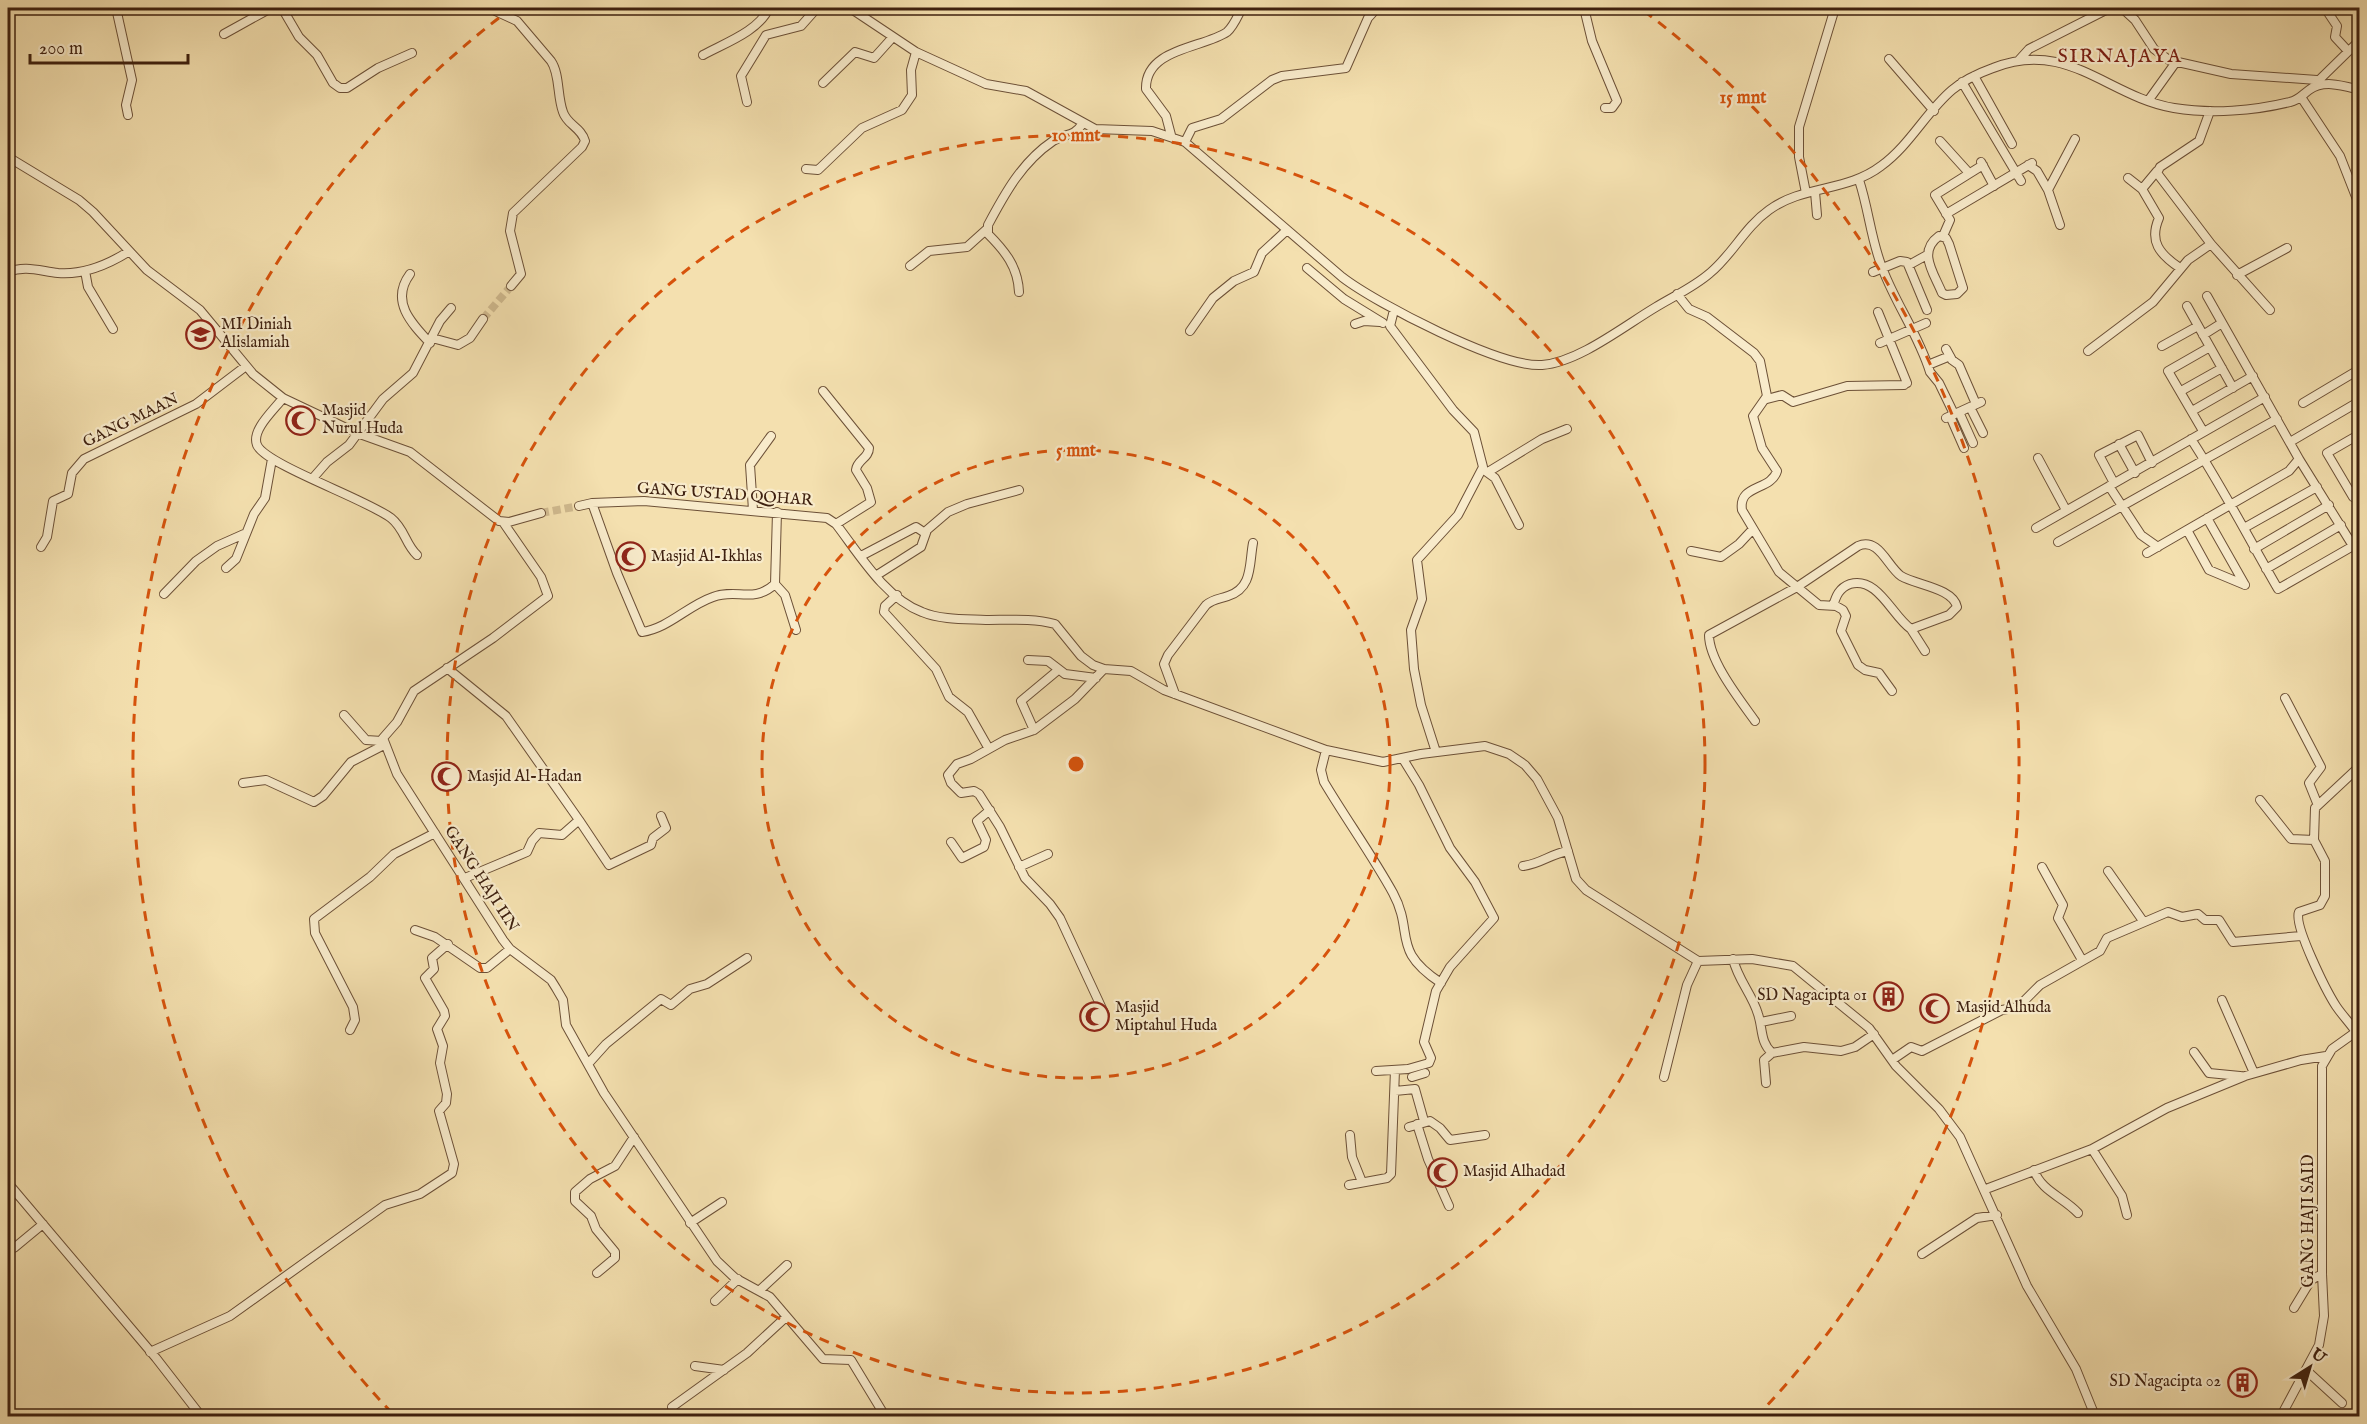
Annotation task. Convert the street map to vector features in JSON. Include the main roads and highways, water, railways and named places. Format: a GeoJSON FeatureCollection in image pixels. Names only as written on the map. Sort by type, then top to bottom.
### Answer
{"type":"FeatureCollection","features":[{"type":"Feature","properties":{"kind":"tunnel"},"geometry":{"type":"LineString","coordinates":[[483,319],[511,286]]}},
{"type":"Feature","properties":{"kind":"tunnel"},"geometry":{"type":"LineString","coordinates":[[541,513],[579,506]]}},
{"type":"Feature","properties":{"kind":"place","name":"MI Diniah Alislamiah"},"geometry":{"type":"Point","coordinates":[200,334]}},
{"type":"Feature","properties":{"kind":"place","name":"Masjid Nurul Huda"},"geometry":{"type":"Point","coordinates":[301,420]}},
{"type":"Feature","properties":{"kind":"place","name":"Masjid Al-Ikhlas"},"geometry":{"type":"Point","coordinates":[630,557]}},
{"type":"Feature","properties":{"kind":"place","name":"Masjid Al-Hadan"},"geometry":{"type":"Point","coordinates":[446,777]}},
{"type":"Feature","properties":{"kind":"place","name":"SD Nagacipta 01"},"geometry":{"type":"Point","coordinates":[1888,996]}},
{"type":"Feature","properties":{"kind":"place","name":"Masjid Alhuda"},"geometry":{"type":"Point","coordinates":[1935,1008]}},
{"type":"Feature","properties":{"kind":"place","name":"Masjid Miptahul Huda"},"geometry":{"type":"Point","coordinates":[1094,1017]}},
{"type":"Feature","properties":{"kind":"place","name":"Masjid Alhadad"},"geometry":{"type":"Point","coordinates":[1442,1172]}},
{"type":"Feature","properties":{"kind":"place","name":"SD Nagacipta 02"},"geometry":{"type":"Point","coordinates":[2242,1382]}},
{"type":"Feature","properties":{"kind":"district","name":"SIRNAJAYA"},"geometry":{"type":"Point","coordinates":[2120,56]}}]}
